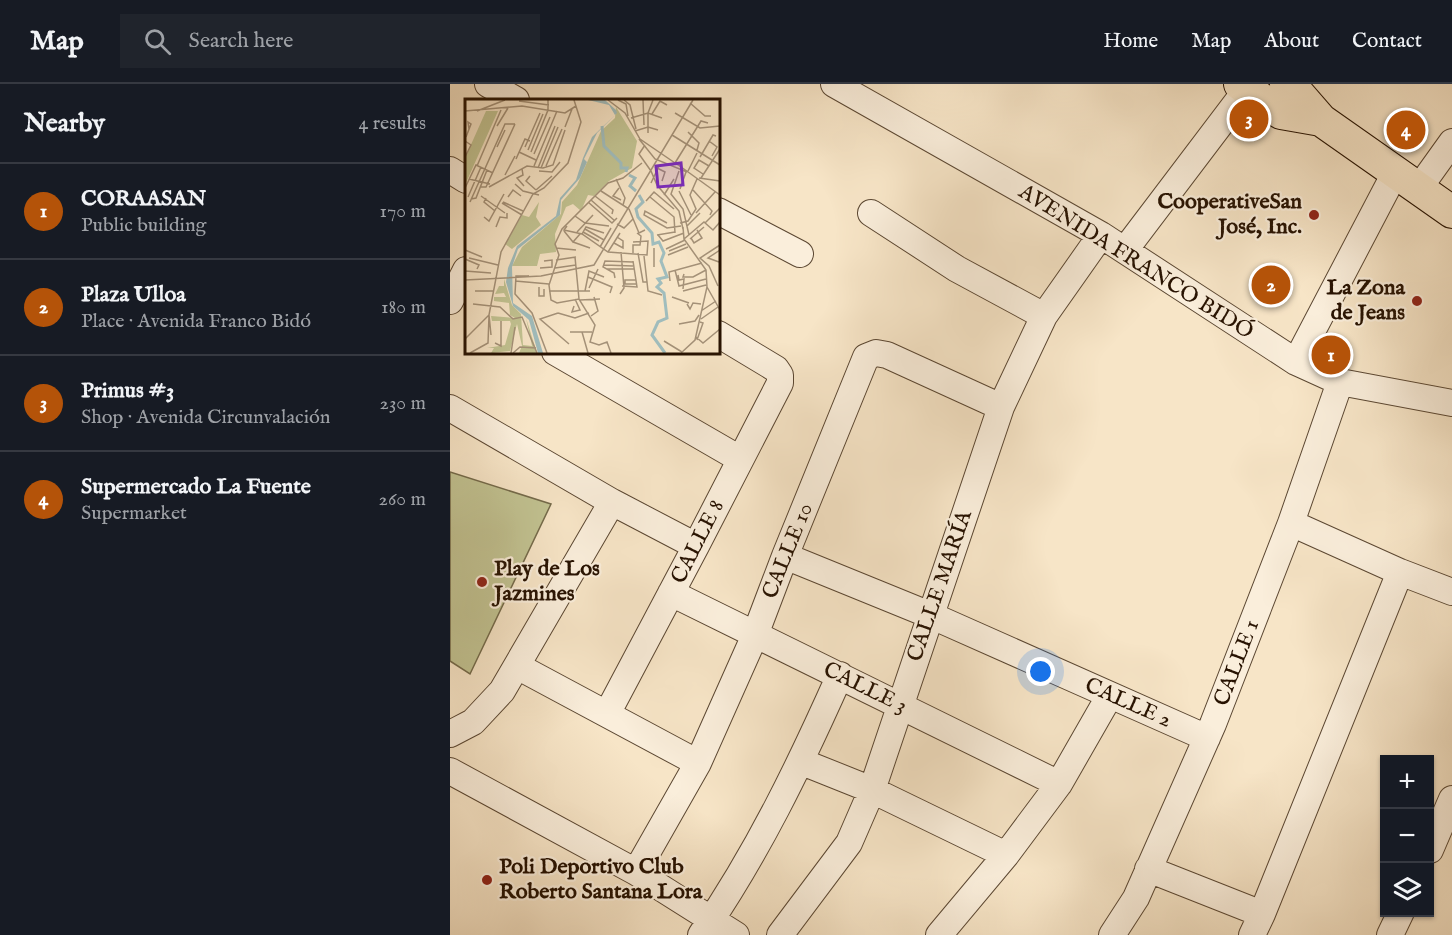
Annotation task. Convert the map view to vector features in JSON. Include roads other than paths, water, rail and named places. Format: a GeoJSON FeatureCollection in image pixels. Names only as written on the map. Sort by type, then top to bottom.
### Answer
{"type":"FeatureCollection","features":[{"type":"Feature","properties":{"kind":"main road"},"geometry":{"type":"LineString","coordinates":[[1286,84],[1295,90],[1321,120],[1452,212]]}},
{"type":"Feature","properties":{"kind":"main road"},"geometry":{"type":"LineString","coordinates":[[1244,86],[1281,112],[1321,120]]}},
{"type":"Feature","properties":{"kind":"street"},"geometry":{"type":"LineString","coordinates":[[488,84],[514,99]]}},
{"type":"Feature","properties":{"kind":"street","name":"AVENIDA FRANCO BIDÓ"},"geometry":{"type":"LineString","coordinates":[[834,84],[1101,235],[1296,362],[1340,381],[1452,403]]}},
{"type":"Feature","properties":{"kind":"street"},"geometry":{"type":"LineString","coordinates":[[1125,250],[1244,86]]}},
{"type":"Feature","properties":{"kind":"street"},"geometry":{"type":"LineString","coordinates":[[1296,362],[1407,181],[1452,142]]}},
{"type":"Feature","properties":{"kind":"street"},"geometry":{"type":"LineString","coordinates":[[450,170],[465,179]]}},
{"type":"Feature","properties":{"kind":"street"},"geometry":{"type":"LineString","coordinates":[[720,212],[800,254]]}},
{"type":"Feature","properties":{"kind":"street"},"geometry":{"type":"LineString","coordinates":[[871,213],[957,269],[1044,316]]}},
{"type":"Feature","properties":{"kind":"street","name":"CALLE MARÍA"},"geometry":{"type":"LineString","coordinates":[[780,935],[849,843],[872,790],[1001,407],[1044,316],[1101,235]]}},
{"type":"Feature","properties":{"kind":"street"},"geometry":{"type":"LineString","coordinates":[[457,299],[465,273]]}},
{"type":"Feature","properties":{"kind":"street","name":"CALLE 8"},"geometry":{"type":"LineString","coordinates":[[607,714],[780,382],[780,375],[776,369],[720,335]]}},
{"type":"Feature","properties":{"kind":"street","name":"CALLE 10"},"geometry":{"type":"LineString","coordinates":[[636,872],[698,762],[755,635],[866,357],[876,353],[887,356],[1001,407]]}},
{"type":"Feature","properties":{"kind":"street"},"geometry":{"type":"LineString","coordinates":[[558,354],[740,459]]}},
{"type":"Feature","properties":{"kind":"street","name":"CALLE 1"},"geometry":{"type":"LineString","coordinates":[[1112,935],[1136,898],[1207,738],[1291,523],[1340,381]]}},
{"type":"Feature","properties":{"kind":"street"},"geometry":{"type":"LineString","coordinates":[[450,408],[612,502],[696,546]]}},
{"type":"Feature","properties":{"kind":"street"},"geometry":{"type":"LineString","coordinates":[[450,734],[473,722],[502,691],[612,502]]}},
{"type":"Feature","properties":{"kind":"street"},"geometry":{"type":"LineString","coordinates":[[1291,523],[1400,572],[1452,592]]}},
{"type":"Feature","properties":{"kind":"street","name":"CALLE 2"},"geometry":{"type":"LineString","coordinates":[[785,556],[930,615],[1207,738]]}},
{"type":"Feature","properties":{"kind":"street"},"geometry":{"type":"LineString","coordinates":[[1148,869],[1257,925],[1400,572]]}},
{"type":"Feature","properties":{"kind":"street","name":"CALLE 3"},"geometry":{"type":"LineString","coordinates":[[671,593],[1059,784]]}},
{"type":"Feature","properties":{"kind":"street"},"geometry":{"type":"LineString","coordinates":[[517,666],[698,762]]}},
{"type":"Feature","properties":{"kind":"street"},"geometry":{"type":"LineString","coordinates":[[706,927],[766,831],[802,762],[840,675]]}},
{"type":"Feature","properties":{"kind":"street"},"geometry":{"type":"LineString","coordinates":[[939,935],[1006,855],[1059,784],[1110,695]]}},
{"type":"Feature","properties":{"kind":"street"},"geometry":{"type":"LineString","coordinates":[[802,762],[872,790],[1006,855]]}},
{"type":"Feature","properties":{"kind":"street"},"geometry":{"type":"LineString","coordinates":[[450,771],[636,872],[706,927],[736,935]]}},
{"type":"Feature","properties":{"kind":"street"},"geometry":{"type":"LineString","coordinates":[[1434,841],[1452,799]]}},
{"type":"Feature","properties":{"kind":"street"},"geometry":{"type":"LineString","coordinates":[[1390,935],[1399,917]]}},
{"type":"Feature","properties":{"kind":"place","name":"Primus #3"},"geometry":{"type":"Point","coordinates":[1249,119]}},
{"type":"Feature","properties":{"kind":"place","name":"Supermercado La Fuente"},"geometry":{"type":"Point","coordinates":[1406,130]}},
{"type":"Feature","properties":{"kind":"place","name":"CooperativeSan José, Inc."},"geometry":{"type":"Point","coordinates":[1314,215]}},
{"type":"Feature","properties":{"kind":"place","name":"Plaza Ulloa"},"geometry":{"type":"Point","coordinates":[1271,285]}},
{"type":"Feature","properties":{"kind":"place","name":"La Zona de Jeans"},"geometry":{"type":"Point","coordinates":[1417,301]}},
{"type":"Feature","properties":{"kind":"place","name":"CORAASAN"},"geometry":{"type":"Point","coordinates":[1331,355]}},
{"type":"Feature","properties":{"kind":"place","name":"Play de Los Jazmines"},"geometry":{"type":"Point","coordinates":[482,582]}},
{"type":"Feature","properties":{"kind":"place","name":"Poli Deportivo Club Roberto Santana Lora"},"geometry":{"type":"Point","coordinates":[487,880]}}]}
